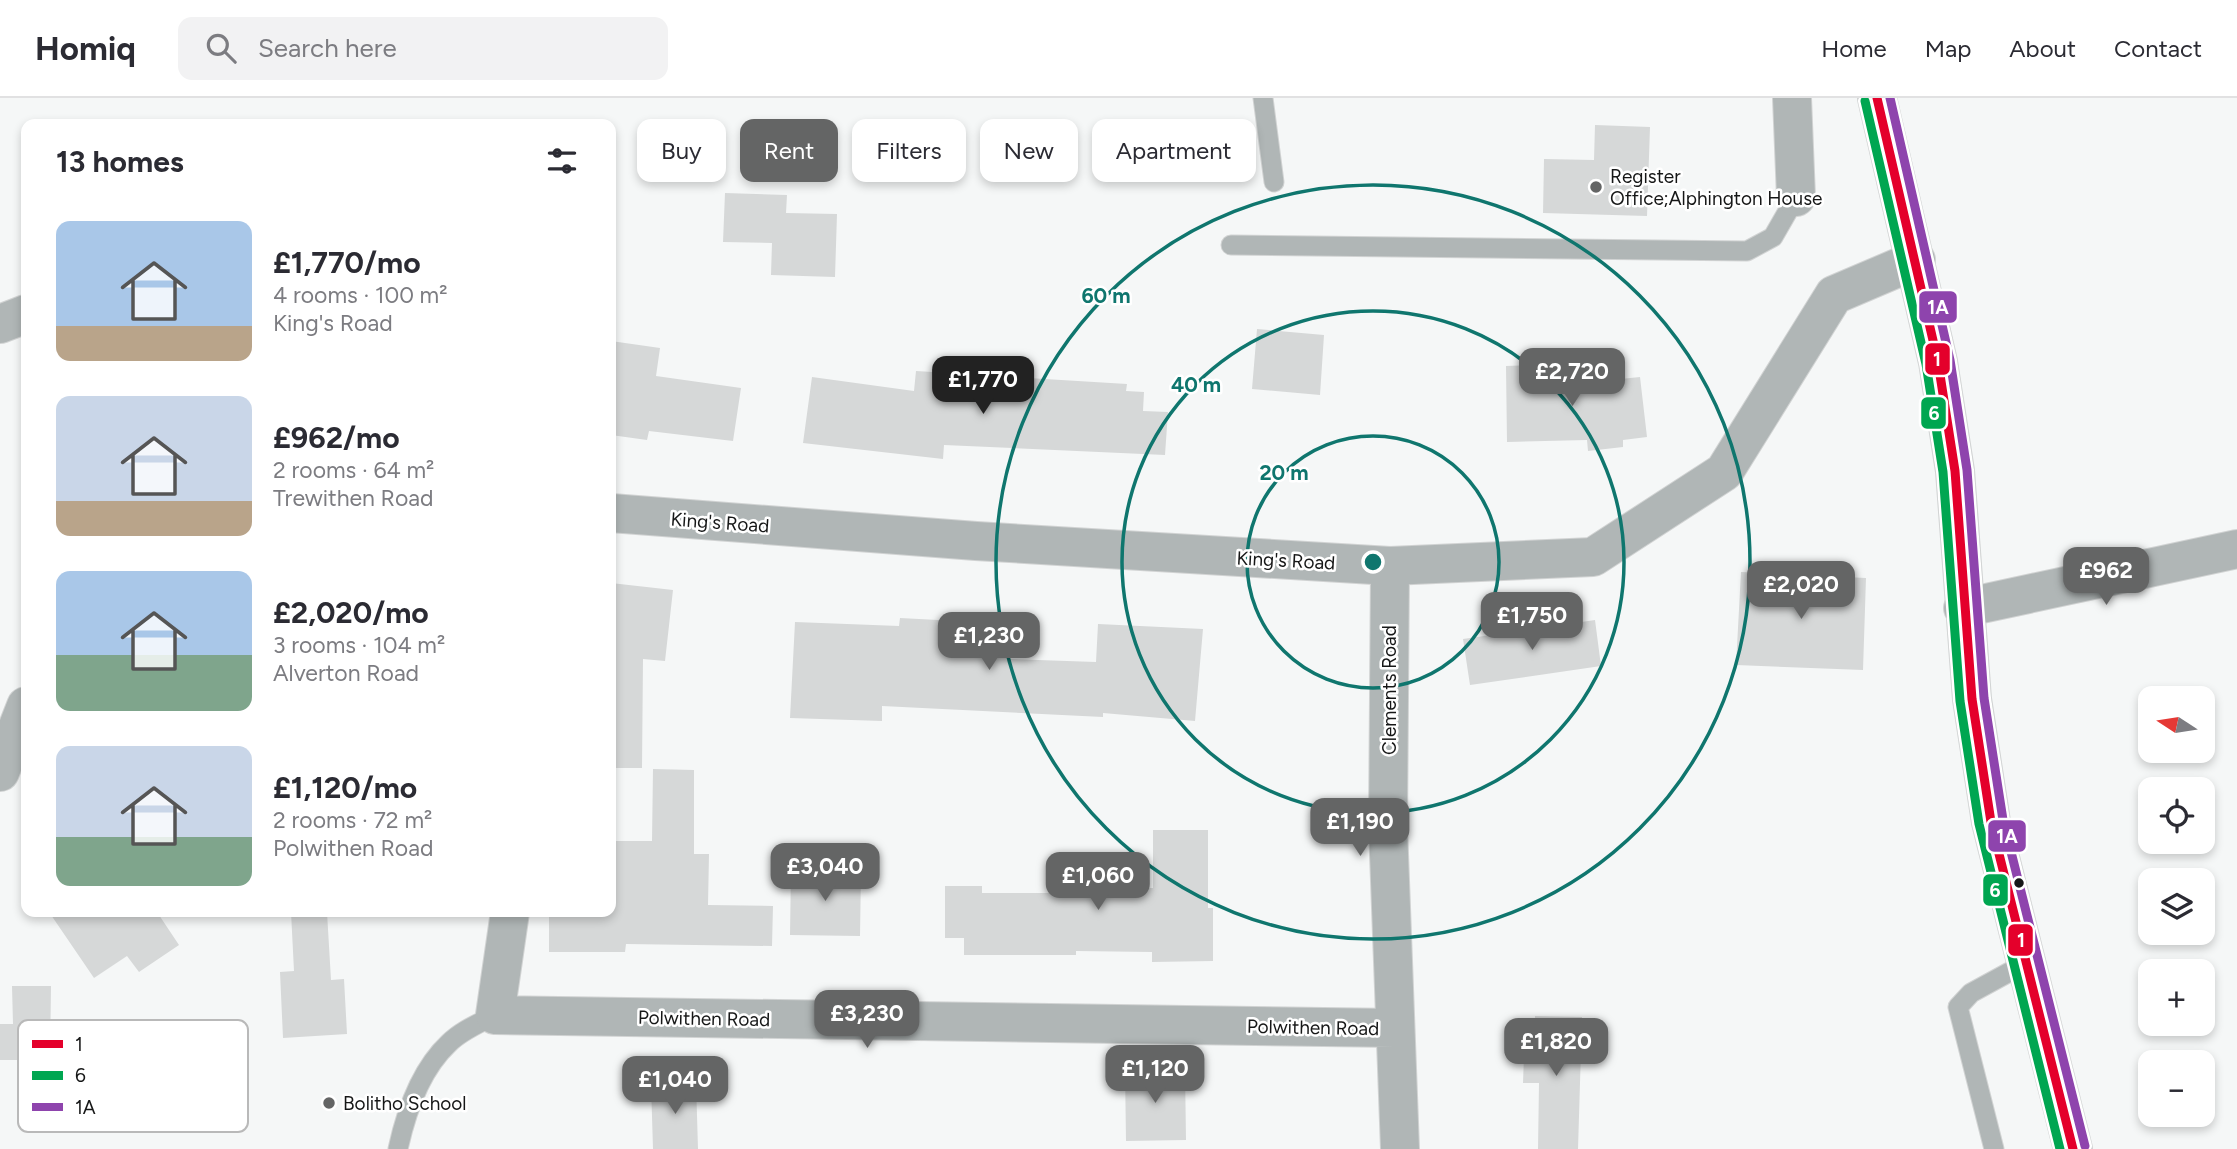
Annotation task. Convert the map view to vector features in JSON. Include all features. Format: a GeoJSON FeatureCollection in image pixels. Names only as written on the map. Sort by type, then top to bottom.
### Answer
{"type":"FeatureCollection","features":[{"type":"Feature","properties":{"kind":"street"},"geometry":{"type":"LineString","coordinates":[[1792,98],[1796,197]]}},
{"type":"Feature","properties":{"kind":"street"},"geometry":{"type":"LineString","coordinates":[[1877,98],[1938,362],[1955,471],[1963,608],[1972,699],[1991,821],[2073,1149]]}},
{"type":"Feature","properties":{"kind":"street","name":"King's Road"},"geometry":{"type":"LineString","coordinates":[[616,513],[976,541],[1390,566],[1593,557],[1724,472],[1834,295],[1916,260]]}},
{"type":"Feature","properties":{"kind":"street"},"geometry":{"type":"LineString","coordinates":[[0,324],[21,316]]}},
{"type":"Feature","properties":{"kind":"street"},"geometry":{"type":"LineString","coordinates":[[1963,608],[2237,549]]}},
{"type":"Feature","properties":{"kind":"street","name":"Clements Road"},"geometry":{"type":"LineString","coordinates":[[1390,566],[1388,827],[1400,1149]]}},
{"type":"Feature","properties":{"kind":"street"},"geometry":{"type":"LineString","coordinates":[[0,772],[21,719]]}},
{"type":"Feature","properties":{"kind":"street"},"geometry":{"type":"LineString","coordinates":[[495,1015],[509,917]]}},
{"type":"Feature","properties":{"kind":"street","name":"Polwithen Road"},"geometry":{"type":"LineString","coordinates":[[495,1015],[1395,1028]]}},
{"type":"Feature","properties":{"kind":"lane"},"geometry":{"type":"LineString","coordinates":[[1263,98],[1274,182]]}},
{"type":"Feature","properties":{"kind":"lane"},"geometry":{"type":"LineString","coordinates":[[1231,245],[1747,251],[1773,237],[1796,197]]}},
{"type":"Feature","properties":{"kind":"lane"},"geometry":{"type":"LineString","coordinates":[[1994,1149],[1958,1007],[1971,993],[2026,963]]}},
{"type":"Feature","properties":{"kind":"lane"},"geometry":{"type":"LineString","coordinates":[[398,1149],[405,1115],[433,1062],[449,1043],[495,1015]]}},
{"type":"Feature","properties":{"kind":"building","name":"Register Office;Alphington House"},"geometry":{"type":"Polygon","coordinates":[[[1595,125],[1650,127],[1647,216],[1543,213],[1544,159],[1594,160],[1595,125]]]}},
{"type":"Feature","properties":{"kind":"building"},"geometry":{"type":"Polygon","coordinates":[[[725,193],[787,195],[786,213],[837,214],[835,277],[771,275],[772,243],[723,242],[725,193]]]}},
{"type":"Feature","properties":{"kind":"building"},"geometry":{"type":"Polygon","coordinates":[[[1257,329],[1324,335],[1320,395],[1252,389],[1257,329]]]}},
{"type":"Feature","properties":{"kind":"building"},"geometry":{"type":"Polygon","coordinates":[[[616,342],[660,348],[656,376],[741,388],[733,441],[649,431],[647,440],[616,436],[616,342]]]}},
{"type":"Feature","properties":{"kind":"building"},"geometry":{"type":"Polygon","coordinates":[[[1561,364],[1562,385],[1640,377],[1647,437],[1623,440],[1623,447],[1588,451],[1587,440],[1507,442],[1506,366],[1561,364]]]}},
{"type":"Feature","properties":{"kind":"building"},"geometry":{"type":"Polygon","coordinates":[[[916,371],[1127,384],[1126,391],[1144,392],[1143,411],[1168,412],[1165,455],[944,445],[943,459],[803,443],[812,377],[914,391],[916,371]]]}},
{"type":"Feature","properties":{"kind":"building"},"geometry":{"type":"Polygon","coordinates":[[[1741,572],[1866,578],[1863,670],[1736,665],[1741,572]]]}},
{"type":"Feature","properties":{"kind":"building"},"geometry":{"type":"Polygon","coordinates":[[[616,584],[673,590],[665,661],[643,659],[642,768],[616,768],[616,584]]]}},
{"type":"Feature","properties":{"kind":"building"},"geometry":{"type":"Polygon","coordinates":[[[900,618],[1014,624],[1009,659],[1096,662],[1098,624],[1203,629],[1195,721],[1103,713],[1103,717],[882,706],[882,721],[790,718],[795,622],[899,626],[900,618]]]}},
{"type":"Feature","properties":{"kind":"building"},"geometry":{"type":"Polygon","coordinates":[[[1595,620],[1601,666],[1470,685],[1463,639],[1595,620]]]}},
{"type":"Feature","properties":{"kind":"building"},"geometry":{"type":"Polygon","coordinates":[[[653,769],[694,770],[694,854],[709,854],[708,905],[773,906],[772,946],[626,944],[625,952],[549,952],[549,917],[616,917],[616,841],[652,841],[653,769]]]}},
{"type":"Feature","properties":{"kind":"building"},"geometry":{"type":"Polygon","coordinates":[[[1153,830],[1208,830],[1208,908],[1213,908],[1213,961],[1152,962],[1152,952],[1076,951],[1076,955],[964,955],[964,938],[945,938],[945,886],[982,886],[982,893],[1061,893],[1061,887],[1153,888],[1153,830]]]}},
{"type":"Feature","properties":{"kind":"building"},"geometry":{"type":"Polygon","coordinates":[[[791,869],[861,871],[860,936],[790,935],[791,869]]]}},
{"type":"Feature","properties":{"kind":"building"},"geometry":{"type":"Polygon","coordinates":[[[52,917],[160,917],[179,945],[139,972],[127,956],[94,978],[52,917]]]}},
{"type":"Feature","properties":{"kind":"building"},"geometry":{"type":"Polygon","coordinates":[[[291,917],[327,917],[331,980],[344,979],[347,1034],[283,1038],[280,972],[294,971],[291,917]]]}},
{"type":"Feature","properties":{"kind":"building"},"geometry":{"type":"Polygon","coordinates":[[[12,986],[51,986],[51,1020],[18,1020],[18,1060],[0,1060],[0,1024],[13,1024],[12,986]]]}},
{"type":"Feature","properties":{"kind":"building"},"geometry":{"type":"Polygon","coordinates":[[[1535,1016],[1582,1017],[1578,1149],[1538,1149],[1539,1083],[1523,1083],[1525,1028],[1535,1028],[1535,1016]]]}},
{"type":"Feature","properties":{"kind":"building"},"geometry":{"type":"Polygon","coordinates":[[[1125,1070],[1185,1070],[1186,1140],[1126,1141],[1125,1070]]]}},
{"type":"Feature","properties":{"kind":"building"},"geometry":{"type":"Polygon","coordinates":[[[696,1082],[698,1149],[653,1149],[651,1084],[696,1082]]]}},
{"type":"Feature","properties":{"kind":"transit line","name":"1"},"geometry":{"type":"LineString","coordinates":[[1877,98],[1938,362],[1955,471],[1972,699],[1991,822],[2073,1149]]}},
{"type":"Feature","properties":{"kind":"transit line","name":"1A"},"geometry":{"type":"LineString","coordinates":[[1890,98],[1950,360],[1967,470],[1984,698],[2003,820],[2085,1146]]}},
{"type":"Feature","properties":{"kind":"transit line","name":"6"},"geometry":{"type":"LineString","coordinates":[[1865,101],[1926,364],[1943,472],[1960,701],[1979,824],[2060,1149]]}},
{"type":"Feature","properties":{"kind":"place","name":"Register Office;Alphington House"},"geometry":{"type":"Point","coordinates":[1596,187]}},
{"type":"Feature","properties":{"kind":"place","name":"Bolitho School"},"geometry":{"type":"Point","coordinates":[329,1103]}}]}
